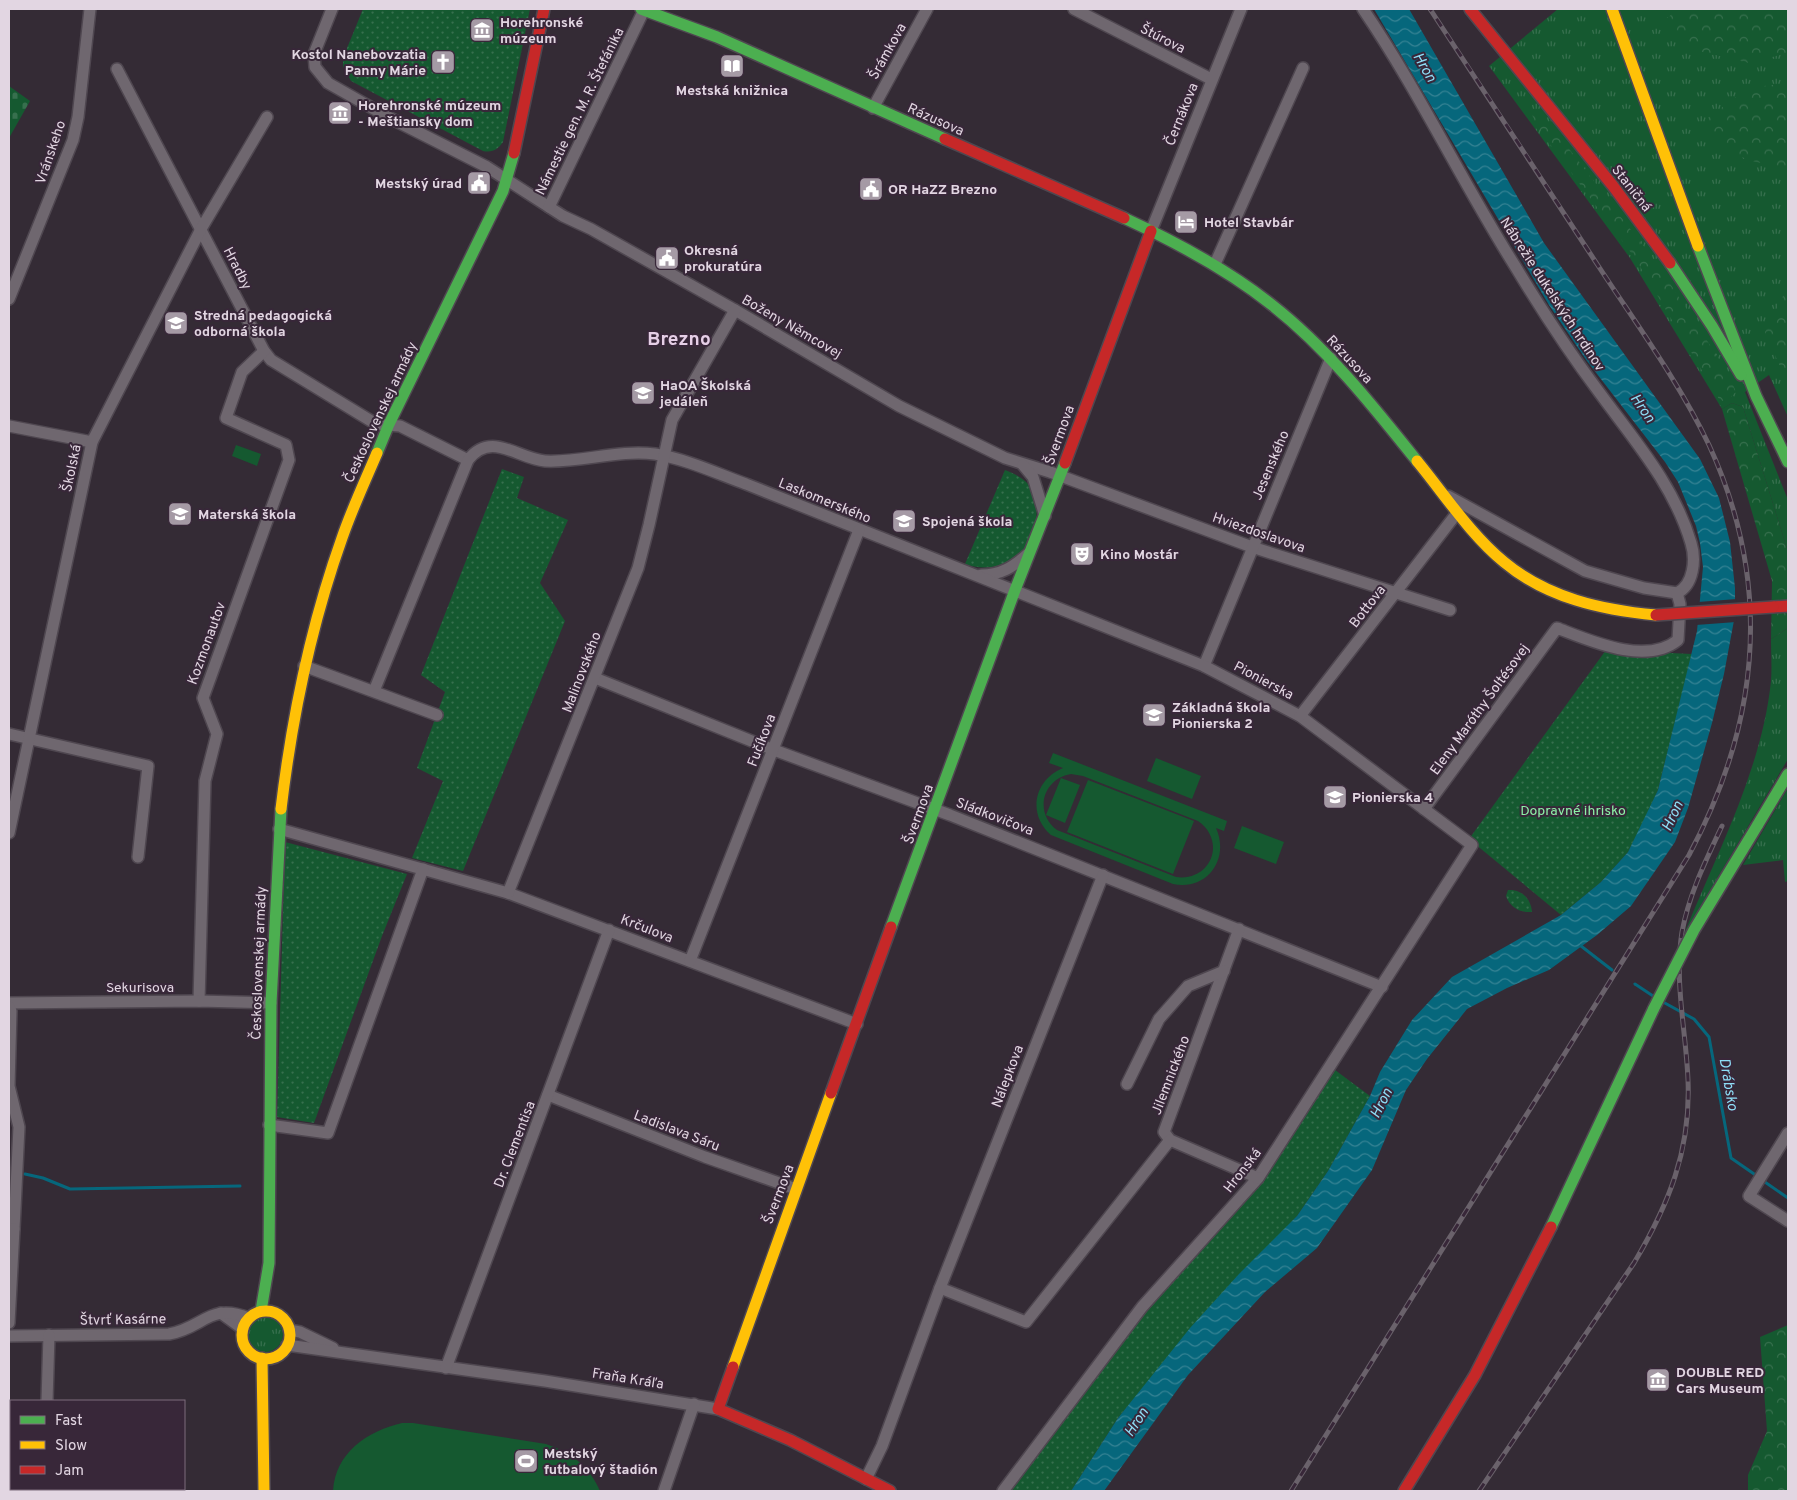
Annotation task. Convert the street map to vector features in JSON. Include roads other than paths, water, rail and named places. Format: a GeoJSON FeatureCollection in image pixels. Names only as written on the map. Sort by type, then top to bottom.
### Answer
{"type":"FeatureCollection","features":[{"type":"Feature","properties":{"kind":"main road"},"geometry":{"type":"LineString","coordinates":[[507,179],[544,9]]}},
{"type":"Feature","properties":{"kind":"main road","name":"Rázusova"},"geometry":{"type":"LineString","coordinates":[[642,9],[717,37],[1151,231],[1215,264],[1273,306],[1331,358],[1444,494],[1457,513],[1503,561],[1541,585],[1577,601],[1597,607],[1656,614],[1788,606]]}},
{"type":"Feature","properties":{"kind":"main road","name":"Staničná"},"geometry":{"type":"LineString","coordinates":[[1470,9],[1634,214],[1709,320],[1741,376],[1756,396]]}},
{"type":"Feature","properties":{"kind":"main road"},"geometry":{"type":"LineString","coordinates":[[1612,9],[1713,288],[1756,396],[1788,462]]}},
{"type":"Feature","properties":{"kind":"main road","name":"Československej armády"},"geometry":{"type":"LineString","coordinates":[[290,1330],[284,1319],[276,1312],[269,1263],[271,1003],[279,829],[295,714],[304,666],[342,538],[389,424],[500,198],[507,179]]}},
{"type":"Feature","properties":{"kind":"main road","name":"Švermova"},"geometry":{"type":"LineString","coordinates":[[718,1409],[1015,590],[1060,477],[1151,231]]}},
{"type":"Feature","properties":{"kind":"main road"},"geometry":{"type":"LineString","coordinates":[[1404,1491],[1501,1328],[1568,1194],[1654,1008],[1694,930],[1788,774]]}},
{"type":"Feature","properties":{"kind":"main road","name":"Československej armády"},"geometry":{"type":"LineString","coordinates":[[261,1311],[269,1263]]}},
{"type":"Feature","properties":{"kind":"main road"},"geometry":{"type":"LineString","coordinates":[[276,1312],[261,1311],[249,1318],[243,1329],[242,1337],[246,1347],[252,1354],[262,1358],[276,1357]]}},
{"type":"Feature","properties":{"kind":"main road"},"geometry":{"type":"LineString","coordinates":[[265,1453],[276,1357],[287,1345],[290,1330]]}},
{"type":"Feature","properties":{"kind":"main road"},"geometry":{"type":"LineString","coordinates":[[262,1358],[265,1453],[264,1491]]}},
{"type":"Feature","properties":{"kind":"main road","name":"Fraňa Kráľa"},"geometry":{"type":"LineString","coordinates":[[718,1409],[790,1440],[890,1491]]}},
{"type":"Feature","properties":{"kind":"street","name":"Vránskeho"},"geometry":{"type":"LineString","coordinates":[[9,299],[73,140],[78,118],[90,9]]}},
{"type":"Feature","properties":{"kind":"street","name":"Námestie gen. M. R. Štefánika"},"geometry":{"type":"LineString","coordinates":[[332,9],[314,54],[315,67],[322,78],[388,117],[507,179],[549,207],[642,9]]}},
{"type":"Feature","properties":{"kind":"street","name":"Šrámkova"},"geometry":{"type":"LineString","coordinates":[[873,108],[927,9]]}},
{"type":"Feature","properties":{"kind":"street","name":"Štúrova"},"geometry":{"type":"LineString","coordinates":[[1074,9],[1211,79]]}},
{"type":"Feature","properties":{"kind":"street","name":"Černákova"},"geometry":{"type":"LineString","coordinates":[[1151,231],[1211,79],[1241,9]]}},
{"type":"Feature","properties":{"kind":"street","name":"Nábrežie dukelských hrdinov"},"geometry":{"type":"LineString","coordinates":[[1363,9],[1514,266],[1572,353],[1639,443],[1662,479],[1692,544],[1694,563],[1691,575],[1683,590],[1676,593]]}},
{"type":"Feature","properties":{"kind":"street"},"geometry":{"type":"LineString","coordinates":[[1215,264],[1303,68]]}},
{"type":"Feature","properties":{"kind":"street","name":"Hradby"},"geometry":{"type":"LineString","coordinates":[[117,69],[264,351],[271,360],[376,424],[400,426],[468,460]]}},
{"type":"Feature","properties":{"kind":"street","name":"Školská"},"geometry":{"type":"LineString","coordinates":[[9,832],[92,442],[201,229],[267,117]]}},
{"type":"Feature","properties":{"kind":"street","name":"Boženy Němcovej"},"geometry":{"type":"LineString","coordinates":[[549,207],[735,310],[899,406],[947,431],[1023,465],[1060,477]]}},
{"type":"Feature","properties":{"kind":"street","name":"Malinovského"},"geometry":{"type":"LineString","coordinates":[[508,893],[595,678],[644,548],[669,430],[677,407],[735,310]]}},
{"type":"Feature","properties":{"kind":"street","name":"Kozmonautov"},"geometry":{"type":"LineString","coordinates":[[199,1001],[205,781],[217,734],[202,698],[289,460],[286,445],[226,418],[242,372],[264,351]]}},
{"type":"Feature","properties":{"kind":"street","name":"Jesenského"},"geometry":{"type":"LineString","coordinates":[[1204,666],[1331,358]]}},
{"type":"Feature","properties":{"kind":"street"},"geometry":{"type":"LineString","coordinates":[[9,426],[92,442]]}},
{"type":"Feature","properties":{"kind":"street"},"geometry":{"type":"LineString","coordinates":[[374,691],[468,460],[476,451],[488,447],[508,448],[545,461],[645,454],[664,456]]}},
{"type":"Feature","properties":{"kind":"street","name":"Laskomerského"},"geometry":{"type":"LineString","coordinates":[[664,456],[746,484],[970,574],[1015,590]]}},
{"type":"Feature","properties":{"kind":"street"},"geometry":{"type":"LineString","coordinates":[[1023,465],[1033,477],[1045,516]]}},
{"type":"Feature","properties":{"kind":"street","name":"Hviezdoslavova"},"geometry":{"type":"LineString","coordinates":[[1060,477],[1252,547],[1450,610]]}},
{"type":"Feature","properties":{"kind":"street","name":"Rázusova"},"geometry":{"type":"LineString","coordinates":[[1444,494],[1585,571],[1644,588],[1676,593]]}},
{"type":"Feature","properties":{"kind":"street","name":"Bottova"},"geometry":{"type":"LineString","coordinates":[[1300,716],[1457,513]]}},
{"type":"Feature","properties":{"kind":"street","name":"Fučíkova"},"geometry":{"type":"LineString","coordinates":[[690,961],[859,530]]}},
{"type":"Feature","properties":{"kind":"street","name":"Laskomerského"},"geometry":{"type":"LineString","coordinates":[[970,574],[994,575],[1010,569],[1030,553]]}},
{"type":"Feature","properties":{"kind":"street","name":"Pionierska"},"geometry":{"type":"LineString","coordinates":[[1015,590],[1204,666],[1300,716],[1472,845]]}},
{"type":"Feature","properties":{"kind":"street","name":"Eleny Maróthy Šoltésovej"},"geometry":{"type":"LineString","coordinates":[[1424,809],[1557,628],[1599,644],[1628,650],[1654,651],[1671,646],[1678,640],[1680,604],[1676,593]]}},
{"type":"Feature","properties":{"kind":"street"},"geometry":{"type":"LineString","coordinates":[[304,666],[437,715]]}},
{"type":"Feature","properties":{"kind":"street","name":"Sládkovičova"},"geometry":{"type":"LineString","coordinates":[[595,678],[774,750],[1103,875],[1382,987]]}},
{"type":"Feature","properties":{"kind":"street"},"geometry":{"type":"LineString","coordinates":[[9,734],[148,766],[138,857]]}},
{"type":"Feature","properties":{"kind":"street","name":"Krčulova"},"geometry":{"type":"LineString","coordinates":[[279,829],[508,893],[857,1024]]}},
{"type":"Feature","properties":{"kind":"street","name":"Hronská"},"geometry":{"type":"LineString","coordinates":[[1004,1491],[1142,1307],[1258,1178],[1472,845]]}},
{"type":"Feature","properties":{"kind":"street"},"geometry":{"type":"LineString","coordinates":[[269,1125],[328,1133],[423,868]]}},
{"type":"Feature","properties":{"kind":"street","name":"Nálepkova"},"geometry":{"type":"LineString","coordinates":[[866,1478],[882,1446],[940,1288],[1103,875]]}},
{"type":"Feature","properties":{"kind":"street","name":"Jilemnického"},"geometry":{"type":"LineString","coordinates":[[1170,1140],[1164,1132],[1239,929]]}},
{"type":"Feature","properties":{"kind":"street","name":"Dr. Clementisa"},"geometry":{"type":"LineString","coordinates":[[446,1368],[609,930]]}},
{"type":"Feature","properties":{"kind":"street"},"geometry":{"type":"LineString","coordinates":[[1127,1084],[1159,1019],[1188,986],[1224,971]]}},
{"type":"Feature","properties":{"kind":"street","name":"Sekurisova"},"geometry":{"type":"LineString","coordinates":[[9,1005],[199,1001],[271,1003]]}},
{"type":"Feature","properties":{"kind":"street"},"geometry":{"type":"LineString","coordinates":[[9,1005],[11,1011],[9,1086],[19,1127],[11,1229],[9,1323]]}},
{"type":"Feature","properties":{"kind":"street","name":"Ladislava Sáru"},"geometry":{"type":"LineString","coordinates":[[548,1095],[705,1157],[796,1190]]}},
{"type":"Feature","properties":{"kind":"street"},"geometry":{"type":"LineString","coordinates":[[1788,1133],[1749,1196],[1788,1221]]}},
{"type":"Feature","properties":{"kind":"street"},"geometry":{"type":"LineString","coordinates":[[940,1288],[1026,1322],[1170,1140],[1258,1178]]}},
{"type":"Feature","properties":{"kind":"street"},"geometry":{"type":"LineString","coordinates":[[221,1313],[231,1312],[249,1318]]}},
{"type":"Feature","properties":{"kind":"street","name":"Štvrť Kasárne"},"geometry":{"type":"LineString","coordinates":[[9,1336],[169,1334],[187,1330],[214,1313],[221,1313]]}},
{"type":"Feature","properties":{"kind":"street"},"geometry":{"type":"LineString","coordinates":[[221,1313],[243,1329]]}},
{"type":"Feature","properties":{"kind":"street","name":"Fraňa Kráľa"},"geometry":{"type":"LineString","coordinates":[[290,1330],[300,1332],[344,1353]]}},
{"type":"Feature","properties":{"kind":"street"},"geometry":{"type":"LineString","coordinates":[[47,1400],[49,1335]]}},
{"type":"Feature","properties":{"kind":"street","name":"Fraňa Kráľa"},"geometry":{"type":"LineString","coordinates":[[287,1345],[718,1409]]}},
{"type":"Feature","properties":{"kind":"street"},"geometry":{"type":"LineString","coordinates":[[664,1491],[694,1404]]}},
{"type":"Feature","properties":{"kind":"water","name":"Hron"},"geometry":{"type":"Polygon","coordinates":[[[1374,9],[1409,9],[1544,243],[1700,459],[1719,498],[1730,542],[1735,588],[1735,615],[1724,674],[1688,808],[1675,842],[1631,906],[1597,935],[1549,970],[1507,988],[1467,1009],[1427,1059],[1406,1090],[1372,1170],[1317,1248],[1265,1292],[1188,1375],[1104,1491],[1071,1491],[1118,1418],[1190,1328],[1239,1274],[1297,1216],[1328,1171],[1370,1096],[1380,1072],[1412,1020],[1452,977],[1561,915],[1601,882],[1628,852],[1658,790],[1697,631],[1703,567],[1700,543],[1696,526],[1678,482],[1665,462],[1587,361],[1549,305],[1374,9]]]}},
{"type":"Feature","properties":{"kind":"waterway","name":"Drábsko"},"geometry":{"type":"LineString","coordinates":[[1581,946],[1612,970]]}},
{"type":"Feature","properties":{"kind":"waterway","name":"Drábsko"},"geometry":{"type":"LineString","coordinates":[[1635,984],[1653,996]]}},
{"type":"Feature","properties":{"kind":"waterway","name":"Drábsko"},"geometry":{"type":"LineString","coordinates":[[1663,1002],[1694,1019],[1709,1037],[1731,1158],[1757,1176]]}},
{"type":"Feature","properties":{"kind":"waterway"},"geometry":{"type":"LineString","coordinates":[[25,1174],[43,1178],[70,1189],[240,1186]]}},
{"type":"Feature","properties":{"kind":"waterway","name":"Drábsko"},"geometry":{"type":"LineString","coordinates":[[1762,1180],[1788,1198]]}},
{"type":"Feature","properties":{"kind":"railway"},"geometry":{"type":"LineString","coordinates":[[1291,1491],[1689,855],[1713,805],[1731,754],[1743,703],[1750,652],[1750,601],[1743,549],[1729,497],[1709,445],[1657,354],[1430,9]]}},
{"type":"Feature","properties":{"kind":"railway"},"geometry":{"type":"LineString","coordinates":[[1479,1491],[1634,1263],[1667,1198],[1681,1153],[1686,1130],[1688,1106],[1687,1061],[1679,969],[1682,932],[1704,864],[1722,826]]}},
{"type":"Feature","properties":{"kind":"place","name":"Horehronské múzeum"},"geometry":{"type":"Point","coordinates":[482,30]}},
{"type":"Feature","properties":{"kind":"place","name":"Kostol Nanebovzatia Panny Márie"},"geometry":{"type":"Point","coordinates":[443,62]}},
{"type":"Feature","properties":{"kind":"place","name":"Mestská knižnica"},"geometry":{"type":"Point","coordinates":[732,66]}},
{"type":"Feature","properties":{"kind":"place","name":"Horehronské múzeum - Meštiansky dom"},"geometry":{"type":"Point","coordinates":[340,113]}},
{"type":"Feature","properties":{"kind":"place","name":"Mestský úrad"},"geometry":{"type":"Point","coordinates":[479,183]}},
{"type":"Feature","properties":{"kind":"place","name":"OR HaZZ Brezno"},"geometry":{"type":"Point","coordinates":[871,189]}},
{"type":"Feature","properties":{"kind":"place","name":"Hotel Stavbár"},"geometry":{"type":"Point","coordinates":[1186,222]}},
{"type":"Feature","properties":{"kind":"place","name":"Okresná prokuratúra"},"geometry":{"type":"Point","coordinates":[667,258]}},
{"type":"Feature","properties":{"kind":"place","name":"Stredná pedagogická odborná škola"},"geometry":{"type":"Point","coordinates":[176,323]}},
{"type":"Feature","properties":{"kind":"place","name":"HaOA Školská jedáleň"},"geometry":{"type":"Point","coordinates":[643,393]}},
{"type":"Feature","properties":{"kind":"place","name":"Materská škola"},"geometry":{"type":"Point","coordinates":[180,514]}},
{"type":"Feature","properties":{"kind":"place","name":"Spojená škola"},"geometry":{"type":"Point","coordinates":[904,521]}},
{"type":"Feature","properties":{"kind":"place","name":"Kino Mostár"},"geometry":{"type":"Point","coordinates":[1082,554]}},
{"type":"Feature","properties":{"kind":"place","name":"Základná škola Pionierska 2"},"geometry":{"type":"Point","coordinates":[1154,715]}},
{"type":"Feature","properties":{"kind":"place","name":"Pionierska 4"},"geometry":{"type":"Point","coordinates":[1335,797]}},
{"type":"Feature","properties":{"kind":"place","name":"DOUBLE RED Cars Museum"},"geometry":{"type":"Point","coordinates":[1658,1380]}},
{"type":"Feature","properties":{"kind":"place","name":"Mestský futbalový štadión"},"geometry":{"type":"Point","coordinates":[526,1461]}},
{"type":"Feature","properties":{"kind":"district","name":"Brezno"},"geometry":{"type":"Point","coordinates":[679,338]}},
{"type":"Feature","properties":{"kind":"park label","name":"Dopravné ihrisko"},"geometry":{"type":"Point","coordinates":[1573,810]}}]}
